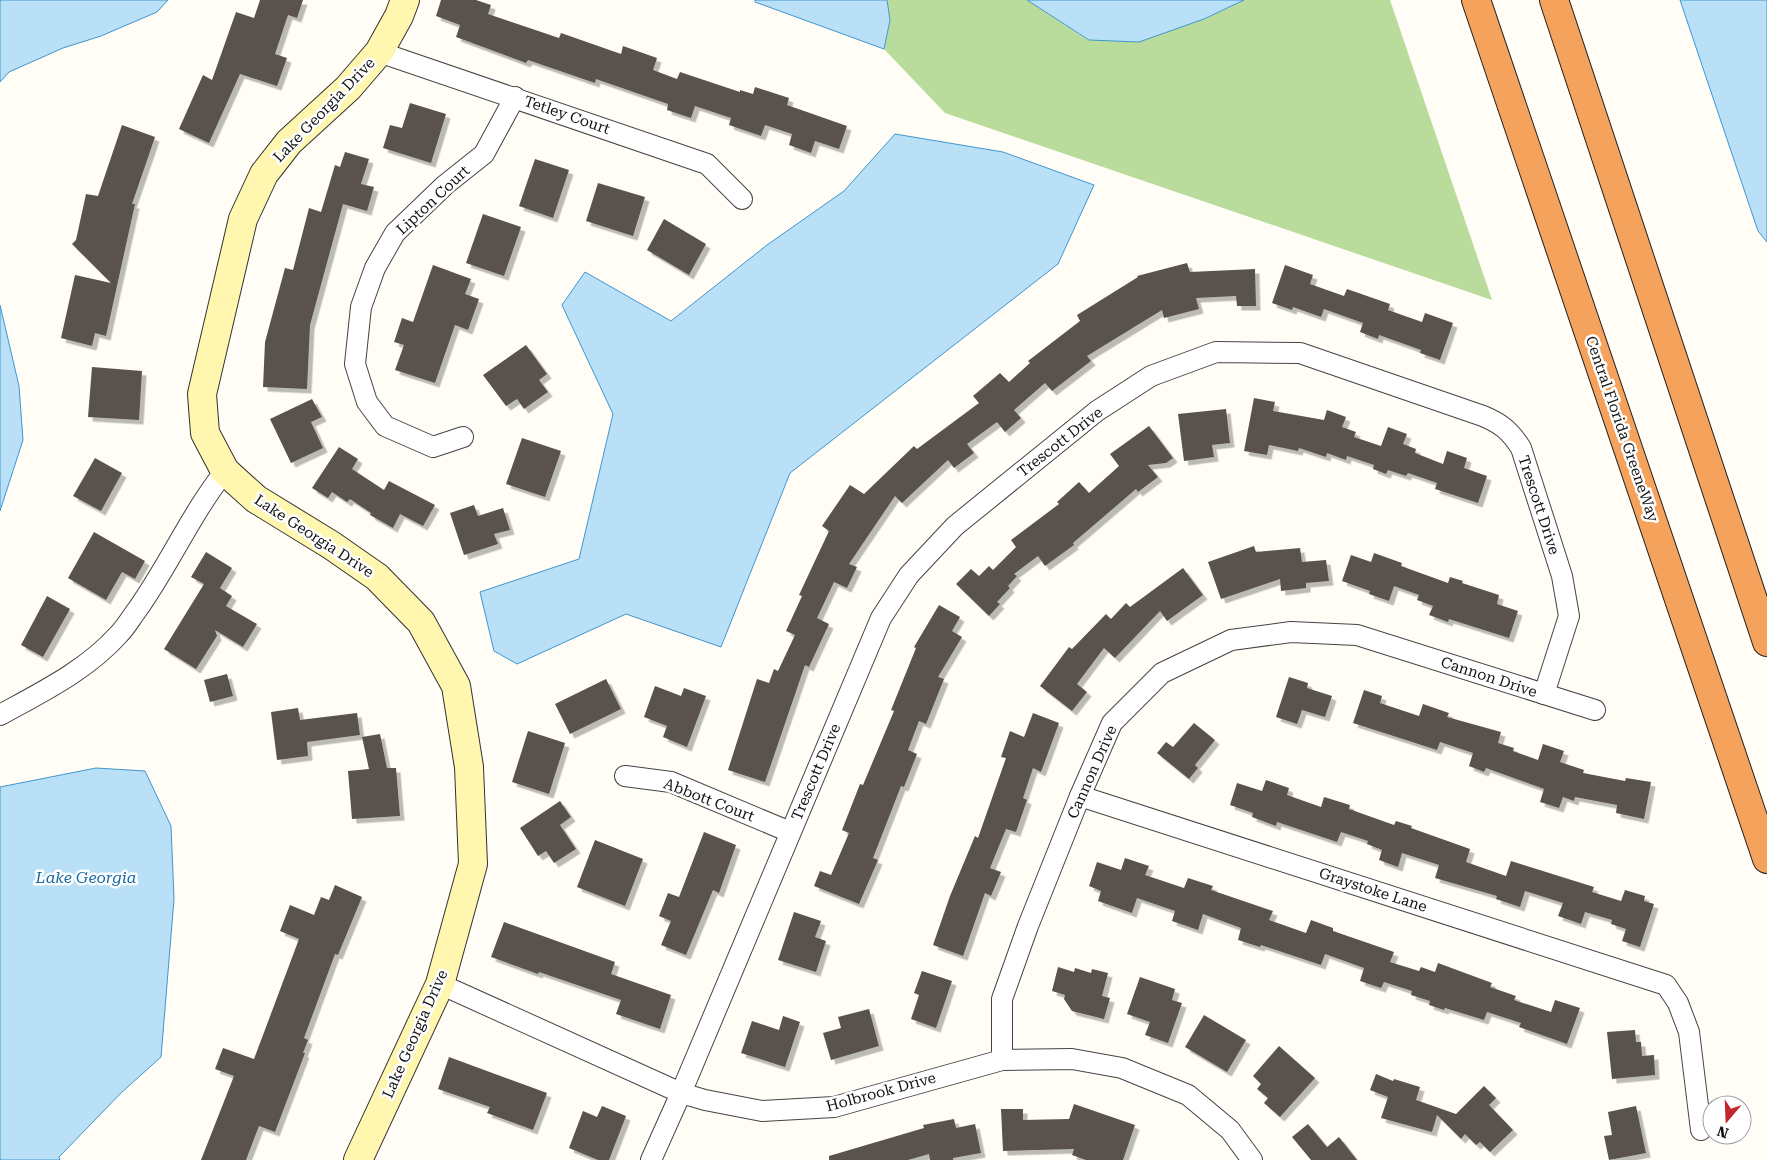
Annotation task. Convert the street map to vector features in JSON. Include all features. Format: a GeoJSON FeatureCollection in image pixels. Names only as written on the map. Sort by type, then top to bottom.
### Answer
{"type":"FeatureCollection","features":[{"type":"Feature","properties":{"kind":"highway","name":"Central Florida GreeneWay"},"geometry":{"type":"LineString","coordinates":[[1476,0],[1767,859]]}},
{"type":"Feature","properties":{"kind":"highway"},"geometry":{"type":"LineString","coordinates":[[1554,0],[1767,642]]}},
{"type":"Feature","properties":{"kind":"street","name":"Lake Georgia Drive"},"geometry":{"type":"LineString","coordinates":[[358,1160],[440,984],[473,864],[469,767],[456,686],[421,622],[377,577],[331,545],[256,499],[225,472],[204,433],[202,394],[243,219],[264,174],[289,142],[348,88],[379,52],[400,16],[405,0]]}},
{"type":"Feature","properties":{"kind":"street","name":"Tetley Court"},"geometry":{"type":"LineString","coordinates":[[379,52],[707,164],[742,199]]}},
{"type":"Feature","properties":{"kind":"street","name":"Lipton Court"},"geometry":{"type":"LineString","coordinates":[[463,437],[433,447],[385,426],[367,402],[355,364],[361,307],[375,268],[396,233],[445,185],[484,154],[515,98]]}},
{"type":"Feature","properties":{"kind":"street","name":"Trescott Drive"},"geometry":{"type":"LineString","coordinates":[[651,1160],[881,618],[909,575],[955,526],[1097,411],[1151,376],[1216,352],[1300,353],[1483,416],[1501,424],[1513,436],[1521,448],[1562,576],[1569,616],[1544,694]]}},
{"type":"Feature","properties":{"kind":"street"},"geometry":{"type":"LineString","coordinates":[[0,715],[56,685],[86,664],[120,634],[155,585],[196,511],[225,472]]}},
{"type":"Feature","properties":{"kind":"street","name":"Cannon Drive"},"geometry":{"type":"LineString","coordinates":[[1002,1060],[1002,999],[1028,926],[1080,796],[1112,723],[1162,673],[1231,640],[1291,632],[1357,635],[1595,710]]}},
{"type":"Feature","properties":{"kind":"street","name":"Abbott Court"},"geometry":{"type":"LineString","coordinates":[[626,776],[671,782],[790,832]]}},
{"type":"Feature","properties":{"kind":"street","name":"Graystoke Lane"},"geometry":{"type":"LineString","coordinates":[[1080,796],[1666,985],[1678,1003],[1689,1032],[1701,1130]]}},
{"type":"Feature","properties":{"kind":"street","name":"Holbrook Drive"},"geometry":{"type":"LineString","coordinates":[[440,984],[681,1093],[705,1100],[762,1111],[834,1107],[928,1079],[1002,1060],[1072,1059],[1122,1068],[1188,1095],[1230,1130],[1252,1160]]}},
{"type":"Feature","properties":{"kind":"green space"},"geometry":{"type":"Polygon","coordinates":[[[887,0],[1027,0],[1088,40],[1204,19],[1244,0],[1390,0],[1492,300],[945,113],[884,49],[890,20],[887,0]]]}},
{"type":"Feature","properties":{"kind":"water"},"geometry":{"type":"Polygon","coordinates":[[[0,0],[168,0],[157,12],[101,36],[63,48],[9,72],[0,82],[0,0]]]}},
{"type":"Feature","properties":{"kind":"water"},"geometry":{"type":"Polygon","coordinates":[[[755,0],[887,0],[890,20],[884,49],[755,2],[755,0]]]}},
{"type":"Feature","properties":{"kind":"water"},"geometry":{"type":"Polygon","coordinates":[[[1027,0],[1244,0],[1204,19],[1139,42],[1089,40],[1027,0]]]}},
{"type":"Feature","properties":{"kind":"water"},"geometry":{"type":"Polygon","coordinates":[[[1680,0],[1767,0],[1767,242],[1758,231],[1680,0]]]}},
{"type":"Feature","properties":{"kind":"water"},"geometry":{"type":"Polygon","coordinates":[[[895,134],[1003,152],[1094,185],[1058,264],[790,473],[721,647],[626,614],[517,664],[494,651],[480,592],[579,559],[613,414],[562,305],[585,272],[671,321],[767,245],[844,191],[895,134]]]}},
{"type":"Feature","properties":{"kind":"water"},"geometry":{"type":"Polygon","coordinates":[[[0,305],[19,386],[23,440],[0,511],[0,305]]]}},
{"type":"Feature","properties":{"kind":"water","name":"Lake Georgia"},"geometry":{"type":"Polygon","coordinates":[[[96,768],[145,771],[171,826],[174,899],[161,1057],[121,1093],[59,1157],[60,1160],[0,1160],[0,787],[96,768]]]}},
{"type":"Feature","properties":{"kind":"building"},"geometry":{"type":"Polygon","coordinates":[[[260,0],[303,0],[297,18],[288,15],[275,54],[287,58],[277,86],[240,74],[209,143],[179,129],[203,75],[212,80],[236,12],[254,18],[260,0]]]}},
{"type":"Feature","properties":{"kind":"building"},"geometry":{"type":"Polygon","coordinates":[[[441,0],[476,0],[491,5],[488,14],[559,38],[561,33],[621,54],[623,46],[657,58],[653,70],[677,79],[680,72],[740,92],[740,90],[753,94],[755,87],[789,98],[787,105],[847,126],[839,149],[815,141],[811,153],[789,145],[792,134],[765,125],[761,136],[729,125],[731,118],[695,106],[691,118],[667,110],[668,104],[596,79],[595,83],[528,60],[526,63],[456,37],[460,25],[436,16],[441,0]]]}},
{"type":"Feature","properties":{"kind":"building"},"geometry":{"type":"Polygon","coordinates":[[[410,103],[446,114],[431,163],[383,148],[390,125],[402,128],[410,103]]]}},
{"type":"Feature","properties":{"kind":"building"},"geometry":{"type":"Polygon","coordinates":[[[122,125],[155,137],[132,204],[135,204],[106,336],[95,333],[92,346],[61,338],[75,275],[111,283],[72,244],[76,240],[86,194],[98,196],[122,125]]]}},
{"type":"Feature","properties":{"kind":"building"},"geometry":{"type":"Polygon","coordinates":[[[345,152],[369,159],[361,184],[374,187],[367,211],[343,204],[310,325],[307,389],[263,387],[265,342],[285,268],[293,270],[309,208],[321,212],[335,165],[340,167],[345,152]]]}},
{"type":"Feature","properties":{"kind":"building"},"geometry":{"type":"Polygon","coordinates":[[[535,159],[569,170],[553,218],[519,206],[535,159]]]}},
{"type":"Feature","properties":{"kind":"building"},"geometry":{"type":"Polygon","coordinates":[[[598,183],[645,197],[633,236],[586,221],[598,183]]]}},
{"type":"Feature","properties":{"kind":"building"},"geometry":{"type":"Polygon","coordinates":[[[483,214],[521,227],[504,276],[466,263],[483,214]]]}},
{"type":"Feature","properties":{"kind":"building"},"geometry":{"type":"Polygon","coordinates":[[[664,219],[706,244],[689,275],[647,250],[664,219]]]}},
{"type":"Feature","properties":{"kind":"building"},"geometry":{"type":"Polygon","coordinates":[[[1187,263],[1190,272],[1255,269],[1256,306],[1237,306],[1236,296],[1196,298],[1199,309],[1164,318],[1162,310],[1087,356],[1091,361],[1052,391],[1045,383],[1014,410],[1021,418],[1005,432],[997,422],[967,444],[974,453],[954,468],[948,460],[902,503],[895,496],[849,564],[857,567],[847,588],[834,582],[817,618],[829,624],[809,667],[805,665],[765,782],[728,770],[757,679],[769,683],[774,669],[778,671],[795,635],[786,631],[802,596],[799,595],[829,531],[822,526],[850,485],[864,494],[914,446],[917,449],[979,403],[973,396],[1000,373],[1009,382],[1030,363],[1028,361],[1080,321],[1077,315],[1137,276],[1187,263]]]}},
{"type":"Feature","properties":{"kind":"building"},"geometry":{"type":"Polygon","coordinates":[[[433,265],[471,279],[465,294],[479,299],[468,330],[455,325],[435,383],[395,370],[404,345],[394,342],[402,318],[413,322],[433,265]]]}},
{"type":"Feature","properties":{"kind":"building"},"geometry":{"type":"Polygon","coordinates":[[[1285,265],[1313,275],[1310,284],[1344,296],[1347,289],[1390,304],[1388,310],[1422,322],[1425,313],[1453,323],[1440,360],[1420,353],[1421,350],[1379,335],[1378,339],[1360,332],[1363,323],[1324,309],[1321,317],[1293,307],[1292,310],[1272,303],[1285,265]]]}},
{"type":"Feature","properties":{"kind":"building"},"geometry":{"type":"Polygon","coordinates":[[[526,345],[547,374],[539,380],[548,392],[524,409],[517,399],[506,406],[483,375],[526,345]]]}},
{"type":"Feature","properties":{"kind":"building"},"geometry":{"type":"Polygon","coordinates":[[[92,367],[142,371],[139,420],[88,417],[92,367]]]}},
{"type":"Feature","properties":{"kind":"building"},"geometry":{"type":"Polygon","coordinates":[[[1254,398],[1275,402],[1273,411],[1324,420],[1327,410],[1346,417],[1342,427],[1356,432],[1354,437],[1381,446],[1388,427],[1407,434],[1403,444],[1416,449],[1415,453],[1443,464],[1447,451],[1467,458],[1464,468],[1487,476],[1478,503],[1435,489],[1437,483],[1408,473],[1406,476],[1388,470],[1386,474],[1373,469],[1374,465],[1347,456],[1346,460],[1327,453],[1326,457],[1299,448],[1298,451],[1269,445],[1267,455],[1244,451],[1254,398]]]}},
{"type":"Feature","properties":{"kind":"building"},"geometry":{"type":"Polygon","coordinates":[[[312,399],[322,417],[311,422],[323,448],[291,463],[270,419],[312,399]]]}},
{"type":"Feature","properties":{"kind":"building"},"geometry":{"type":"Polygon","coordinates":[[[1226,409],[1230,443],[1212,445],[1214,457],[1184,461],[1178,414],[1226,409]]]}},
{"type":"Feature","properties":{"kind":"building"},"geometry":{"type":"Polygon","coordinates":[[[1149,426],[1173,458],[1166,463],[1148,465],[1158,477],[1138,492],[1136,489],[1073,543],[1074,545],[1045,566],[1038,556],[1014,574],[1017,576],[1008,586],[1010,588],[997,602],[1000,604],[989,616],[956,584],[971,569],[979,576],[989,566],[993,570],[1016,547],[1011,540],[1059,504],[1057,502],[1079,482],[1089,493],[1119,466],[1110,454],[1149,426]]]}},
{"type":"Feature","properties":{"kind":"building"},"geometry":{"type":"Polygon","coordinates":[[[522,438],[561,451],[545,497],[506,484],[522,438]]]}},
{"type":"Feature","properties":{"kind":"building"},"geometry":{"type":"Polygon","coordinates":[[[339,447],[358,459],[352,469],[384,490],[389,481],[435,505],[423,526],[400,514],[393,528],[370,515],[371,513],[350,499],[347,502],[332,492],[328,498],[312,488],[339,447]]]}},
{"type":"Feature","properties":{"kind":"building"},"geometry":{"type":"Polygon","coordinates":[[[95,458],[122,473],[101,511],[73,496],[95,458]]]}},
{"type":"Feature","properties":{"kind":"building"},"geometry":{"type":"Polygon","coordinates":[[[474,505],[478,516],[503,508],[510,530],[494,534],[498,544],[464,555],[450,513],[474,505]]]}},
{"type":"Feature","properties":{"kind":"building"},"geometry":{"type":"Polygon","coordinates":[[[94,532],[145,561],[135,579],[122,572],[106,600],[68,578],[94,532]]]}},
{"type":"Feature","properties":{"kind":"building"},"geometry":{"type":"Polygon","coordinates":[[[1254,546],[1256,552],[1300,548],[1302,562],[1326,560],[1329,581],[1306,583],[1306,588],[1281,591],[1280,579],[1221,599],[1208,562],[1254,546]]]}},
{"type":"Feature","properties":{"kind":"building"},"geometry":{"type":"Polygon","coordinates":[[[206,552],[232,568],[220,588],[232,596],[226,606],[257,624],[243,647],[215,630],[217,636],[196,669],[164,649],[204,584],[191,577],[206,552]]]}},
{"type":"Feature","properties":{"kind":"building"},"geometry":{"type":"Polygon","coordinates":[[[1374,553],[1402,563],[1401,566],[1448,583],[1450,577],[1499,595],[1497,604],[1518,611],[1509,638],[1449,619],[1448,622],[1429,615],[1433,606],[1417,600],[1419,595],[1394,586],[1389,601],[1369,594],[1370,591],[1342,581],[1351,555],[1371,562],[1374,553]]]}},
{"type":"Feature","properties":{"kind":"building"},"geometry":{"type":"Polygon","coordinates":[[[1183,568],[1203,595],[1167,621],[1160,611],[1115,658],[1104,648],[1077,684],[1087,692],[1072,711],[1040,686],[1069,647],[1072,649],[1106,614],[1111,619],[1126,603],[1130,607],[1183,568]]]}},
{"type":"Feature","properties":{"kind":"building"},"geometry":{"type":"Polygon","coordinates":[[[47,596],[70,609],[43,657],[21,645],[47,596]]]}},
{"type":"Feature","properties":{"kind":"building"},"geometry":{"type":"Polygon","coordinates":[[[939,605],[960,617],[952,631],[962,637],[938,677],[944,679],[926,724],[919,721],[908,750],[917,754],[904,787],[901,786],[873,858],[878,860],[859,904],[814,886],[820,871],[831,875],[849,833],[842,830],[860,784],[863,785],[894,711],[891,710],[916,648],[914,647],[939,605]]]}},
{"type":"Feature","properties":{"kind":"building"},"geometry":{"type":"Polygon","coordinates":[[[227,674],[233,696],[210,702],[204,680],[227,674]]]}},
{"type":"Feature","properties":{"kind":"building"},"geometry":{"type":"Polygon","coordinates":[[[1289,677],[1308,683],[1307,688],[1332,696],[1325,717],[1302,710],[1297,724],[1276,717],[1289,677]]]}},
{"type":"Feature","properties":{"kind":"building"},"geometry":{"type":"Polygon","coordinates":[[[606,679],[621,709],[570,734],[555,704],[606,679]]]}},
{"type":"Feature","properties":{"kind":"building"},"geometry":{"type":"Polygon","coordinates":[[[655,686],[681,696],[684,688],[706,696],[687,747],[663,737],[667,726],[644,717],[655,686]]]}},
{"type":"Feature","properties":{"kind":"building"},"geometry":{"type":"Polygon","coordinates":[[[1364,690],[1382,696],[1380,703],[1419,716],[1423,704],[1449,713],[1447,717],[1501,732],[1498,743],[1514,748],[1513,751],[1538,760],[1543,744],[1564,751],[1560,762],[1584,770],[1583,773],[1625,781],[1626,778],[1651,782],[1644,819],[1616,813],[1617,805],[1575,797],[1574,801],[1563,797],[1559,808],[1540,802],[1544,789],[1486,768],[1484,772],[1469,766],[1473,753],[1440,742],[1437,750],[1353,723],[1364,690]]]}},
{"type":"Feature","properties":{"kind":"building"},"geometry":{"type":"Polygon","coordinates":[[[298,708],[300,720],[357,713],[360,735],[307,742],[308,756],[277,760],[271,712],[298,708]]]}},
{"type":"Feature","properties":{"kind":"building"},"geometry":{"type":"Polygon","coordinates":[[[1033,713],[1059,723],[1041,772],[1033,768],[1023,798],[1027,800],[1016,832],[1006,829],[990,868],[1001,872],[991,896],[985,893],[963,956],[933,945],[950,896],[975,836],[978,838],[1006,758],[1001,757],[1010,731],[1024,737],[1033,713]]]}},
{"type":"Feature","properties":{"kind":"building"},"geometry":{"type":"Polygon","coordinates":[[[1194,723],[1215,740],[1195,765],[1198,768],[1189,779],[1157,753],[1166,742],[1173,747],[1194,723]]]}},
{"type":"Feature","properties":{"kind":"building"},"geometry":{"type":"Polygon","coordinates":[[[528,731],[565,743],[549,794],[512,782],[528,731]]]}},
{"type":"Feature","properties":{"kind":"building"},"geometry":{"type":"Polygon","coordinates":[[[380,734],[387,768],[396,768],[400,816],[352,819],[348,771],[369,769],[362,737],[380,734]]]}},
{"type":"Feature","properties":{"kind":"building"},"geometry":{"type":"Polygon","coordinates":[[[1266,780],[1289,788],[1287,795],[1321,807],[1324,797],[1350,805],[1349,809],[1394,825],[1396,821],[1412,826],[1411,828],[1470,849],[1466,862],[1506,876],[1511,861],[1594,887],[1592,892],[1621,901],[1625,890],[1645,896],[1644,901],[1654,904],[1640,947],[1622,941],[1626,929],[1611,924],[1612,920],[1585,912],[1581,924],[1558,916],[1563,903],[1525,891],[1520,907],[1496,899],[1497,896],[1435,878],[1439,865],[1402,853],[1398,867],[1379,860],[1382,850],[1367,844],[1368,841],[1341,832],[1337,842],[1277,822],[1276,826],[1252,817],[1253,813],[1230,805],[1237,783],[1262,791],[1266,780]]]}},
{"type":"Feature","properties":{"kind":"building"},"geometry":{"type":"Polygon","coordinates":[[[560,801],[571,817],[560,825],[576,849],[554,863],[546,851],[538,856],[520,828],[560,801]]]}},
{"type":"Feature","properties":{"kind":"building"},"geometry":{"type":"Polygon","coordinates":[[[704,832],[736,845],[719,893],[713,890],[686,955],[661,945],[671,921],[659,916],[668,893],[679,897],[704,832]]]}},
{"type":"Feature","properties":{"kind":"building"},"geometry":{"type":"Polygon","coordinates":[[[595,840],[643,859],[625,906],[577,887],[595,840]]]}},
{"type":"Feature","properties":{"kind":"building"},"geometry":{"type":"Polygon","coordinates":[[[1125,858],[1149,866],[1145,875],[1184,888],[1188,878],[1213,886],[1211,890],[1273,911],[1269,920],[1306,933],[1311,920],[1333,928],[1333,931],[1394,952],[1390,962],[1419,971],[1421,967],[1435,972],[1438,963],[1492,983],[1490,987],[1516,996],[1514,1000],[1551,1012],[1555,1000],[1580,1008],[1567,1044],[1519,1027],[1521,1023],[1487,1012],[1484,1020],[1429,1005],[1430,1001],[1411,995],[1412,991],[1384,982],[1381,988],[1360,981],[1364,968],[1325,954],[1321,965],[1261,945],[1260,947],[1238,940],[1241,928],[1203,914],[1198,930],[1172,921],[1175,911],[1137,898],[1132,913],[1098,901],[1101,891],[1089,886],[1097,862],[1121,870],[1125,858]]]}},
{"type":"Feature","properties":{"kind":"building"},"geometry":{"type":"Polygon","coordinates":[[[335,885],[362,897],[338,955],[335,954],[304,1038],[308,1040],[303,1053],[305,1053],[275,1132],[259,1126],[246,1160],[201,1160],[234,1076],[215,1069],[223,1048],[254,1059],[299,939],[280,931],[290,905],[314,915],[321,897],[329,900],[335,885]]]}},
{"type":"Feature","properties":{"kind":"building"},"geometry":{"type":"Polygon","coordinates":[[[794,912],[821,921],[815,937],[826,941],[816,972],[778,960],[794,912]]]}},
{"type":"Feature","properties":{"kind":"building"},"geometry":{"type":"Polygon","coordinates":[[[504,922],[615,962],[611,974],[671,995],[660,1029],[616,1014],[621,1000],[491,957],[504,922]]]}},
{"type":"Feature","properties":{"kind":"building"},"geometry":{"type":"Polygon","coordinates":[[[1058,967],[1074,972],[1075,968],[1091,973],[1092,969],[1108,973],[1102,996],[1110,998],[1104,1019],[1072,1011],[1064,999],[1065,995],[1052,991],[1058,967]]]}},
{"type":"Feature","properties":{"kind":"building"},"geometry":{"type":"Polygon","coordinates":[[[922,971],[952,981],[936,1028],[911,1019],[919,995],[914,993],[922,971]]]}},
{"type":"Feature","properties":{"kind":"building"},"geometry":{"type":"Polygon","coordinates":[[[1140,977],[1175,989],[1172,1000],[1182,1003],[1168,1043],[1145,1035],[1150,1022],[1127,1014],[1140,977]]]}},
{"type":"Feature","properties":{"kind":"building"},"geometry":{"type":"Polygon","coordinates":[[[869,1009],[879,1046],[831,1060],[823,1033],[841,1028],[838,1017],[869,1009]]]}},
{"type":"Feature","properties":{"kind":"building"},"geometry":{"type":"Polygon","coordinates":[[[1204,1015],[1246,1040],[1227,1072],[1185,1047],[1204,1015]]]}},
{"type":"Feature","properties":{"kind":"building"},"geometry":{"type":"Polygon","coordinates":[[[783,1016],[800,1022],[785,1067],[741,1053],[752,1021],[779,1030],[783,1016]]]}},
{"type":"Feature","properties":{"kind":"building"},"geometry":{"type":"Polygon","coordinates":[[[1635,1030],[1636,1042],[1641,1042],[1642,1056],[1654,1055],[1655,1075],[1612,1079],[1607,1032],[1635,1030]]]}},
{"type":"Feature","properties":{"kind":"building"},"geometry":{"type":"Polygon","coordinates":[[[1279,1046],[1315,1078],[1280,1117],[1264,1103],[1268,1098],[1257,1089],[1261,1084],[1253,1076],[1279,1046]]]}},
{"type":"Feature","properties":{"kind":"building"},"geometry":{"type":"Polygon","coordinates":[[[449,1057],[547,1093],[533,1130],[487,1113],[490,1107],[438,1089],[449,1057]]]}},
{"type":"Feature","properties":{"kind":"building"},"geometry":{"type":"Polygon","coordinates":[[[1376,1074],[1393,1081],[1394,1079],[1420,1087],[1416,1100],[1456,1114],[1484,1086],[1496,1098],[1489,1105],[1513,1130],[1490,1152],[1480,1142],[1476,1145],[1465,1134],[1461,1139],[1437,1115],[1432,1132],[1381,1118],[1388,1097],[1370,1090],[1376,1074]]]}},
{"type":"Feature","properties":{"kind":"building"},"geometry":{"type":"Polygon","coordinates":[[[1074,1104],[1135,1125],[1123,1160],[1086,1160],[1072,1155],[1074,1149],[1003,1151],[1001,1109],[1023,1109],[1023,1120],[1069,1119],[1074,1104]]]}},
{"type":"Feature","properties":{"kind":"building"},"geometry":{"type":"Polygon","coordinates":[[[602,1106],[626,1116],[609,1160],[598,1160],[569,1148],[583,1111],[597,1117],[602,1106]]]}},
{"type":"Feature","properties":{"kind":"building"},"geometry":{"type":"Polygon","coordinates":[[[1636,1106],[1646,1153],[1609,1160],[1604,1136],[1612,1135],[1608,1112],[1636,1106]]]}},
{"type":"Feature","properties":{"kind":"building"},"geometry":{"type":"Polygon","coordinates":[[[954,1119],[956,1128],[975,1124],[981,1153],[953,1158],[953,1160],[930,1160],[929,1154],[908,1160],[829,1160],[829,1156],[924,1128],[923,1125],[954,1119]]]}},
{"type":"Feature","properties":{"kind":"building"},"geometry":{"type":"Polygon","coordinates":[[[1308,1124],[1327,1147],[1339,1137],[1357,1160],[1311,1160],[1292,1137],[1308,1124]]]}}]}
